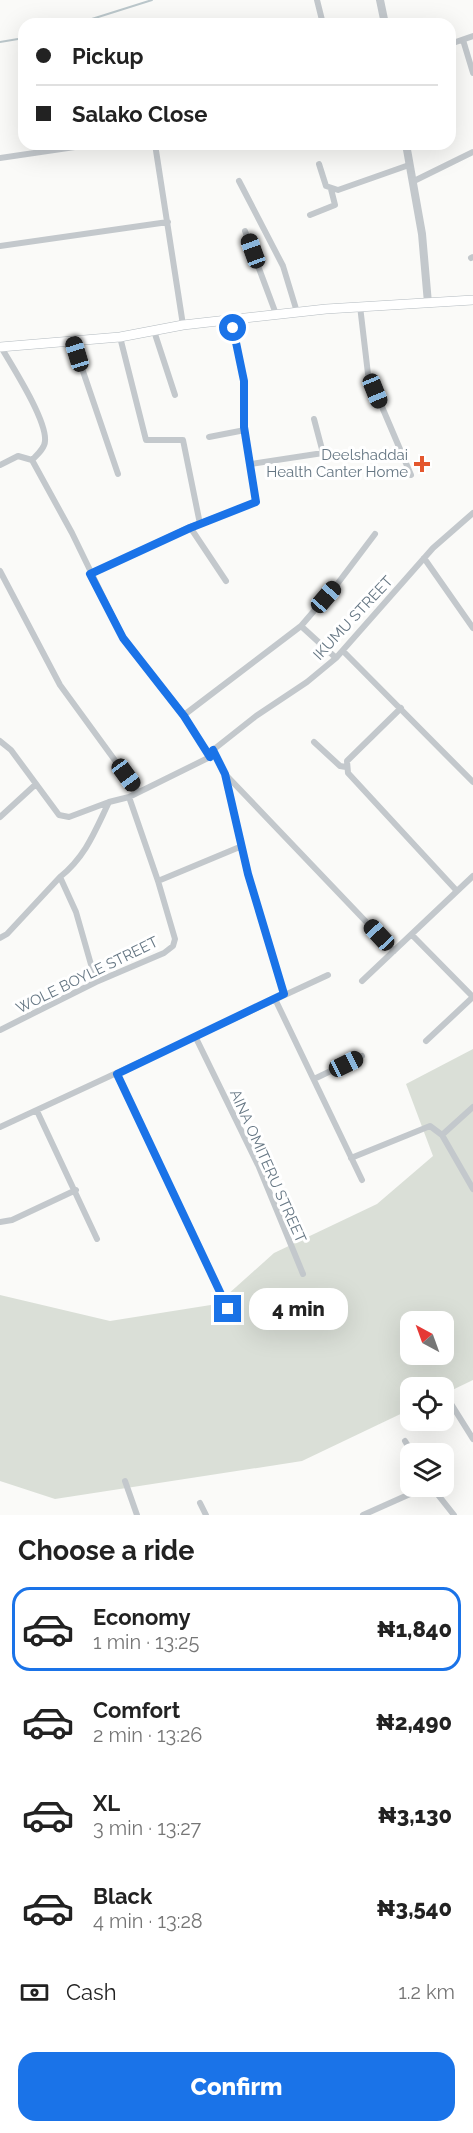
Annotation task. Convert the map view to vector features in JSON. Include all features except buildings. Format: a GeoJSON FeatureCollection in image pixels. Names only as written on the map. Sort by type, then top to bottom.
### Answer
{"type":"FeatureCollection","features":[{"type":"Feature","properties":{"kind":"main road"},"geometry":{"type":"LineString","coordinates":[[0,347],[120,337],[183,325],[276,314],[360,306],[473,300]]}},
{"type":"Feature","properties":{"kind":"street"},"geometry":{"type":"LineString","coordinates":[[317,0],[322,18]]}},
{"type":"Feature","properties":{"kind":"street"},"geometry":{"type":"LineString","coordinates":[[380,0],[384,18]]}},
{"type":"Feature","properties":{"kind":"street"},"geometry":{"type":"LineString","coordinates":[[456,42],[473,36]]}},
{"type":"Feature","properties":{"kind":"street"},"geometry":{"type":"LineString","coordinates":[[463,40],[473,73]]}},
{"type":"Feature","properties":{"kind":"street"},"geometry":{"type":"LineString","coordinates":[[0,158],[48,150]]}},
{"type":"Feature","properties":{"kind":"street"},"geometry":{"type":"LineString","coordinates":[[156,150],[183,325]]}},
{"type":"Feature","properties":{"kind":"street"},"geometry":{"type":"LineString","coordinates":[[407,150],[422,234],[428,303]]}},
{"type":"Feature","properties":{"kind":"street"},"geometry":{"type":"LineString","coordinates":[[414,181],[473,152]]}},
{"type":"Feature","properties":{"kind":"street"},"geometry":{"type":"LineString","coordinates":[[319,164],[326,186],[338,190],[409,165]]}},
{"type":"Feature","properties":{"kind":"street"},"geometry":{"type":"LineString","coordinates":[[239,181],[283,266],[297,312]]}},
{"type":"Feature","properties":{"kind":"street"},"geometry":{"type":"LineString","coordinates":[[310,215],[335,205],[331,189]]}},
{"type":"Feature","properties":{"kind":"street"},"geometry":{"type":"LineString","coordinates":[[0,246],[168,222]]}},
{"type":"Feature","properties":{"kind":"street"},"geometry":{"type":"LineString","coordinates":[[245,231],[276,314]]}},
{"type":"Feature","properties":{"kind":"street"},"geometry":{"type":"LineString","coordinates":[[360,306],[368,374],[411,475]]}},
{"type":"Feature","properties":{"kind":"street"},"geometry":{"type":"LineString","coordinates":[[90,574],[190,528],[256,502],[245,430],[244,381],[232,319]]}},
{"type":"Feature","properties":{"kind":"street"},"geometry":{"type":"LineString","coordinates":[[154,331],[175,395]]}},
{"type":"Feature","properties":{"kind":"street"},"geometry":{"type":"LineString","coordinates":[[120,337],[146,440],[157,442],[179,438],[183,440],[200,524]]}},
{"type":"Feature","properties":{"kind":"street"},"geometry":{"type":"LineString","coordinates":[[74,342],[118,474]]}},
{"type":"Feature","properties":{"kind":"street"},"geometry":{"type":"LineString","coordinates":[[0,347],[31,399],[44,433],[43,447],[32,460]]}},
{"type":"Feature","properties":{"kind":"street"},"geometry":{"type":"LineString","coordinates":[[251,464],[323,453],[314,420]]}},
{"type":"Feature","properties":{"kind":"street"},"geometry":{"type":"LineString","coordinates":[[209,437],[245,430]]}},
{"type":"Feature","properties":{"kind":"street"},"geometry":{"type":"LineString","coordinates":[[0,465],[18,456],[32,460],[72,533],[123,638],[184,716],[225,774],[394,951]]}},
{"type":"Feature","properties":{"kind":"street","name":"IKUMU STREET"},"geometry":{"type":"LineString","coordinates":[[36,784],[59,815],[64,817],[129,797],[211,754],[256,716],[307,682],[336,658],[424,558],[473,513]]}},
{"type":"Feature","properties":{"kind":"street"},"geometry":{"type":"LineString","coordinates":[[190,528],[226,581]]}},
{"type":"Feature","properties":{"kind":"street"},"geometry":{"type":"LineString","coordinates":[[184,716],[302,626],[375,534]]}},
{"type":"Feature","properties":{"kind":"street"},"geometry":{"type":"LineString","coordinates":[[424,558],[473,628]]}},
{"type":"Feature","properties":{"kind":"street"},"geometry":{"type":"LineString","coordinates":[[0,571],[60,685],[138,792]]}},
{"type":"Feature","properties":{"kind":"street"},"geometry":{"type":"LineString","coordinates":[[302,626],[336,658]]}},
{"type":"Feature","properties":{"kind":"street"},"geometry":{"type":"LineString","coordinates":[[343,651],[473,782]]}},
{"type":"Feature","properties":{"kind":"street"},"geometry":{"type":"LineString","coordinates":[[401,708],[347,761],[346,767],[348,773],[456,890]]}},
{"type":"Feature","properties":{"kind":"street"},"geometry":{"type":"LineString","coordinates":[[0,741],[11,750],[36,784],[0,817]]}},
{"type":"Feature","properties":{"kind":"street"},"geometry":{"type":"LineString","coordinates":[[314,742],[340,766],[346,767]]}},
{"type":"Feature","properties":{"kind":"street"},"geometry":{"type":"LineString","coordinates":[[225,774],[242,846],[284,994]]}},
{"type":"Feature","properties":{"kind":"street","name":"WOLE BOYLE STREET"},"geometry":{"type":"LineString","coordinates":[[0,1030],[96,982],[164,953],[173,946],[175,939],[158,881],[129,797]]}},
{"type":"Feature","properties":{"kind":"street"},"geometry":{"type":"LineString","coordinates":[[0,938],[7,934],[60,876],[77,863],[88,847],[108,802]]}},
{"type":"Feature","properties":{"kind":"street"},"geometry":{"type":"LineString","coordinates":[[158,881],[242,846]]}},
{"type":"Feature","properties":{"kind":"street"},"geometry":{"type":"LineString","coordinates":[[60,876],[76,912],[96,982]]}},
{"type":"Feature","properties":{"kind":"street"},"geometry":{"type":"LineString","coordinates":[[362,981],[473,876]]}},
{"type":"Feature","properties":{"kind":"street"},"geometry":{"type":"LineString","coordinates":[[412,935],[473,997],[426,1041]]}},
{"type":"Feature","properties":{"kind":"street"},"geometry":{"type":"LineString","coordinates":[[0,1127],[328,975]]}},
{"type":"Feature","properties":{"kind":"street"},"geometry":{"type":"LineString","coordinates":[[275,999],[362,1180]]}},
{"type":"Feature","properties":{"kind":"street","name":"AINA OMITERU STREET"},"geometry":{"type":"LineString","coordinates":[[195,1036],[259,1167],[303,1274]]}},
{"type":"Feature","properties":{"kind":"street"},"geometry":{"type":"LineString","coordinates":[[314,1079],[362,1056]]}},
{"type":"Feature","properties":{"kind":"street"},"geometry":{"type":"LineString","coordinates":[[117,1074],[228,1309]]}},
{"type":"Feature","properties":{"kind":"street"},"geometry":{"type":"LineString","coordinates":[[442,1135],[473,1107]]}},
{"type":"Feature","properties":{"kind":"street"},"geometry":{"type":"LineString","coordinates":[[37,1111],[97,1239]]}},
{"type":"Feature","properties":{"kind":"street"},"geometry":{"type":"LineString","coordinates":[[351,1158],[430,1126],[442,1135],[473,1189]]}},
{"type":"Feature","properties":{"kind":"street"},"geometry":{"type":"LineString","coordinates":[[0,1222],[12,1220],[76,1190]]}},
{"type":"Feature","properties":{"kind":"street"},"geometry":{"type":"LineString","coordinates":[[454,1408],[473,1438]]}},
{"type":"Feature","properties":{"kind":"street"},"geometry":{"type":"LineString","coordinates":[[125,1481],[137,1515]]}},
{"type":"Feature","properties":{"kind":"street"},"geometry":{"type":"LineString","coordinates":[[363,1515],[404,1497]]}},
{"type":"Feature","properties":{"kind":"street"},"geometry":{"type":"LineString","coordinates":[[438,1497],[454,1515]]}},
{"type":"Feature","properties":{"kind":"street"},"geometry":{"type":"LineString","coordinates":[[200,1503],[206,1515]]}},
{"type":"Feature","properties":{"kind":"shaded area"},"geometry":{"type":"Polygon","coordinates":[[[473,1049],[473,1380],[454,1389],[454,1377],[400,1377],[400,1414],[302,1461],[55,1499],[0,1481],[0,1295],[110,1321],[217,1304],[274,1253],[377,1204],[433,1156],[406,1084],[473,1049]]]}},
{"type":"Feature","properties":{"kind":"waterway"},"geometry":{"type":"LineString","coordinates":[[95,18],[152,0]]}},
{"type":"Feature","properties":{"kind":"waterway"},"geometry":{"type":"LineString","coordinates":[[0,42],[18,39]]}},
{"type":"Feature","properties":{"kind":"place","name":"Deelshaddai Health Canter Home"},"geometry":{"type":"Point","coordinates":[422,464]}},
{"type":"Feature","properties":{"kind":"route"},"geometry":{"type":"LineString","coordinates":[[228,1309],[117,1074],[284,994],[248,874],[225,774],[213,750],[210,757],[184,716],[123,638],[90,574],[190,528],[256,502],[244,427],[244,381],[233,328]]}}]}
